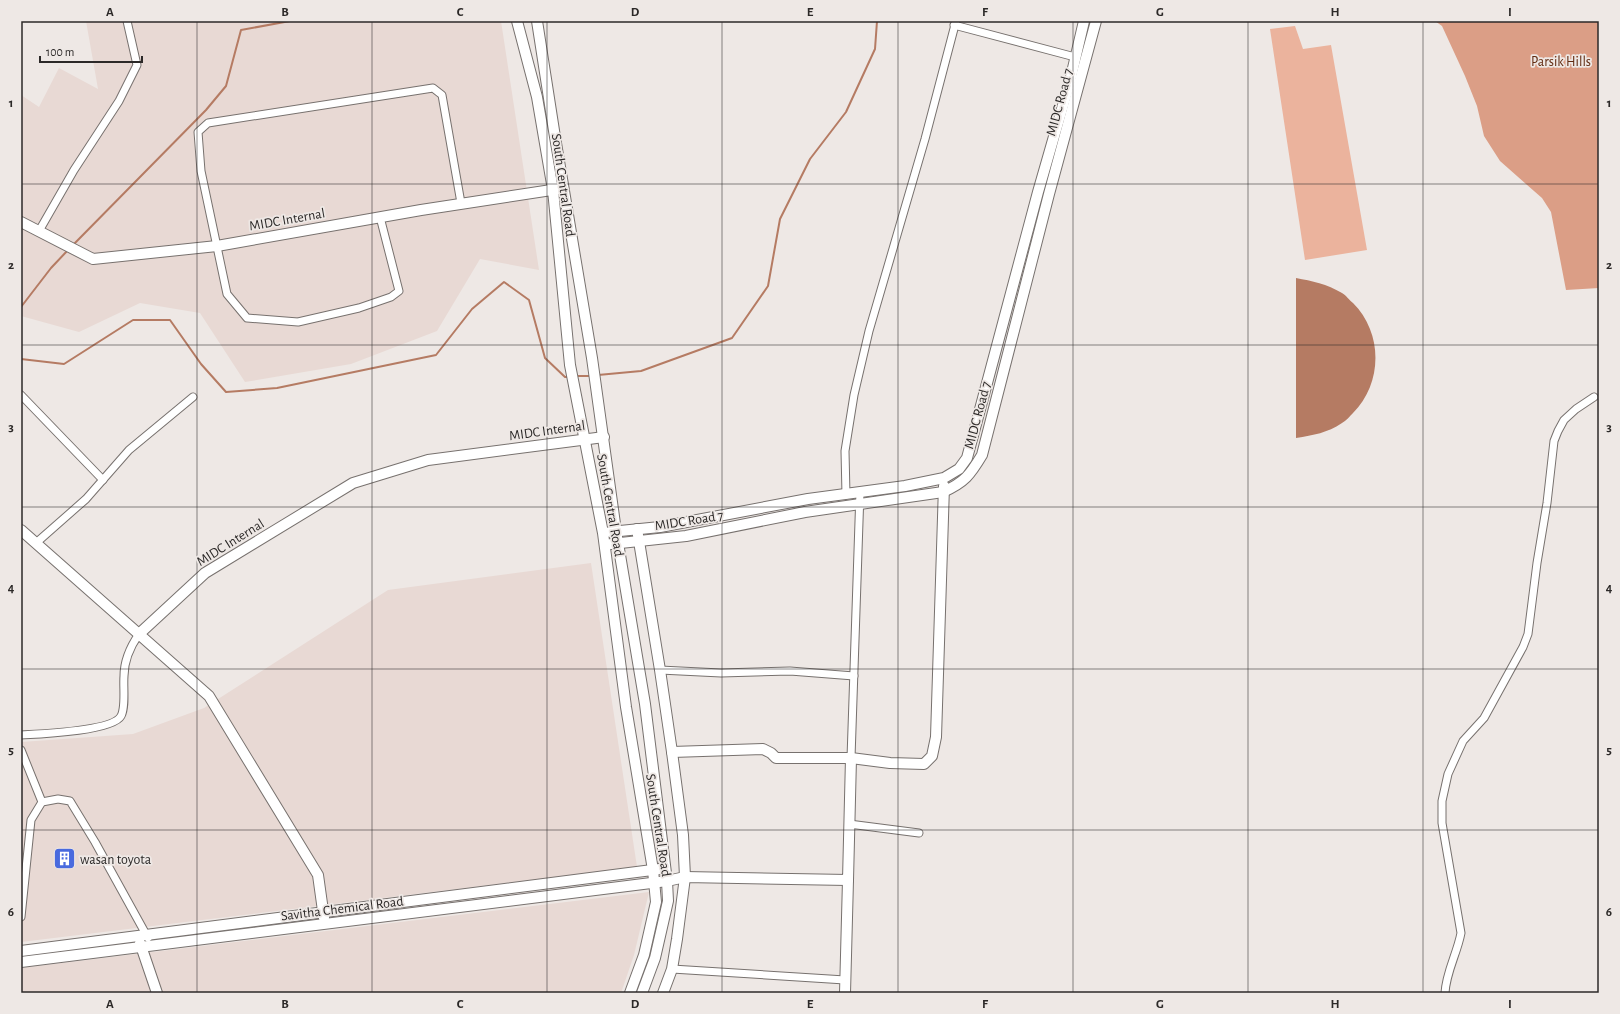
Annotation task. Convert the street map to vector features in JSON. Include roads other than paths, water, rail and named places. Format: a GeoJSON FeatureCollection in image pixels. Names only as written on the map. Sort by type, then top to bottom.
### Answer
{"type":"FeatureCollection","features":[{"type":"Feature","properties":{"kind":"street"},"geometry":{"type":"LineString","coordinates":[[39,231],[74,170],[119,101],[137,65],[127,21]]}},
{"type":"Feature","properties":{"kind":"street","name":"South Central Road"},"geometry":{"type":"LineString","coordinates":[[517,21],[537,96],[553,190],[573,376],[605,545],[626,707],[653,870],[656,902],[644,955],[630,993]]}},
{"type":"Feature","properties":{"kind":"street","name":"South Central Road"},"geometry":{"type":"LineString","coordinates":[[537,21],[604,437],[618,544],[645,704],[667,881],[668,901],[655,958],[642,993]]}},
{"type":"Feature","properties":{"kind":"street","name":"MIDC Road 7"},"geometry":{"type":"LineString","coordinates":[[603,533],[660,526],[808,499],[905,486],[944,478],[959,469],[968,458],[1084,21]]}},
{"type":"Feature","properties":{"kind":"street","name":"MIDC Road 7"},"geometry":{"type":"LineString","coordinates":[[605,545],[686,536],[805,512],[943,492],[956,486],[969,476],[982,456],[992,410],[1096,21]]}},
{"type":"Feature","properties":{"kind":"street"},"geometry":{"type":"LineString","coordinates":[[846,495],[845,451],[854,395],[867,338],[924,140],[955,23],[1075,57]]}},
{"type":"Feature","properties":{"kind":"street"},"geometry":{"type":"LineString","coordinates":[[380,217],[399,291],[391,297],[359,308],[298,322],[247,318],[227,294],[201,171],[198,132],[208,123],[433,88],[442,95],[461,203]]}},
{"type":"Feature","properties":{"kind":"street","name":"MIDC Internal"},"geometry":{"type":"LineString","coordinates":[[22,225],[39,231],[93,259],[217,246],[461,203],[564,189]]}},
{"type":"Feature","properties":{"kind":"street"},"geometry":{"type":"LineString","coordinates":[[1038,192],[1049,194]]}},
{"type":"Feature","properties":{"kind":"street"},"geometry":{"type":"LineString","coordinates":[[21,394],[103,480]]}},
{"type":"Feature","properties":{"kind":"street"},"geometry":{"type":"LineString","coordinates":[[36,543],[86,499],[129,450],[193,397]]}},
{"type":"Feature","properties":{"kind":"street"},"geometry":{"type":"LineString","coordinates":[[1444,993],[1445,984],[1457,951],[1461,933],[1442,823],[1442,801],[1448,774],[1463,741],[1484,718],[1523,647],[1528,634],[1537,563],[1548,503],[1554,441],[1564,420],[1576,409],[1594,397]]}},
{"type":"Feature","properties":{"kind":"street"},"geometry":{"type":"LineString","coordinates":[[982,406],[992,410]]}},
{"type":"Feature","properties":{"kind":"street","name":"MIDC Internal"},"geometry":{"type":"LineString","coordinates":[[139,634],[205,573],[353,483],[428,460],[604,437]]}},
{"type":"Feature","properties":{"kind":"street"},"geometry":{"type":"LineString","coordinates":[[672,752],[763,749],[771,753],[776,758],[851,758],[890,763],[924,764],[932,756],[936,737],[944,478]]}},
{"type":"Feature","properties":{"kind":"street"},"geometry":{"type":"LineString","coordinates":[[845,993],[860,492]]}},
{"type":"Feature","properties":{"kind":"street"},"geometry":{"type":"LineString","coordinates":[[637,529],[660,670],[683,835],[685,877],[672,969],[663,993]]}},
{"type":"Feature","properties":{"kind":"street"},"geometry":{"type":"LineString","coordinates":[[21,530],[209,696],[318,875],[325,924]]}},
{"type":"Feature","properties":{"kind":"street"},"geometry":{"type":"LineString","coordinates":[[21,735],[75,732],[116,722],[121,716],[123,709],[124,675],[129,650],[139,634]]}},
{"type":"Feature","properties":{"kind":"street"},"geometry":{"type":"LineString","coordinates":[[660,670],[721,673],[790,671],[854,676]]}},
{"type":"Feature","properties":{"kind":"street"},"geometry":{"type":"LineString","coordinates":[[21,750],[42,802]]}},
{"type":"Feature","properties":{"kind":"street"},"geometry":{"type":"LineString","coordinates":[[42,802],[58,799],[70,801],[95,842],[147,947],[157,993]]}},
{"type":"Feature","properties":{"kind":"street"},"geometry":{"type":"LineString","coordinates":[[21,917],[32,820],[42,802]]}},
{"type":"Feature","properties":{"kind":"street"},"geometry":{"type":"LineString","coordinates":[[849,824],[919,833]]}},
{"type":"Feature","properties":{"kind":"street","name":"Savitha Chemical Road"},"geometry":{"type":"LineString","coordinates":[[21,950],[665,869]]}},
{"type":"Feature","properties":{"kind":"street","name":"Savitha Chemical Road"},"geometry":{"type":"LineString","coordinates":[[21,962],[667,881],[685,877],[848,880]]}},
{"type":"Feature","properties":{"kind":"street"},"geometry":{"type":"LineString","coordinates":[[672,969],[845,980]]}},
{"type":"Feature","properties":{"kind":"waterway"},"geometry":{"type":"LineString","coordinates":[[73,245],[206,110],[226,86],[241,30],[290,21]]}},
{"type":"Feature","properties":{"kind":"waterway"},"geometry":{"type":"LineString","coordinates":[[598,375],[641,371],[732,338],[768,286],[780,219],[810,159],[846,112],[875,49],[877,21]]}},
{"type":"Feature","properties":{"kind":"waterway"},"geometry":{"type":"LineString","coordinates":[[21,307],[51,268],[68,250]]}},
{"type":"Feature","properties":{"kind":"waterway"},"geometry":{"type":"LineString","coordinates":[[21,359],[64,364],[133,320],[170,320],[201,364],[226,392],[277,388],[436,355],[472,309],[504,282],[529,300],[545,358],[565,377],[570,377]]}},
{"type":"Feature","properties":{"kind":"waterway"},"geometry":{"type":"LineString","coordinates":[[576,376],[592,376]]}},
{"type":"Feature","properties":{"kind":"place","name":"wasan toyota"},"geometry":{"type":"Point","coordinates":[64,859]}},
{"type":"Feature","properties":{"kind":"park label","name":"Parsik Hills"},"geometry":{"type":"Point","coordinates":[1561,61]}}]}
